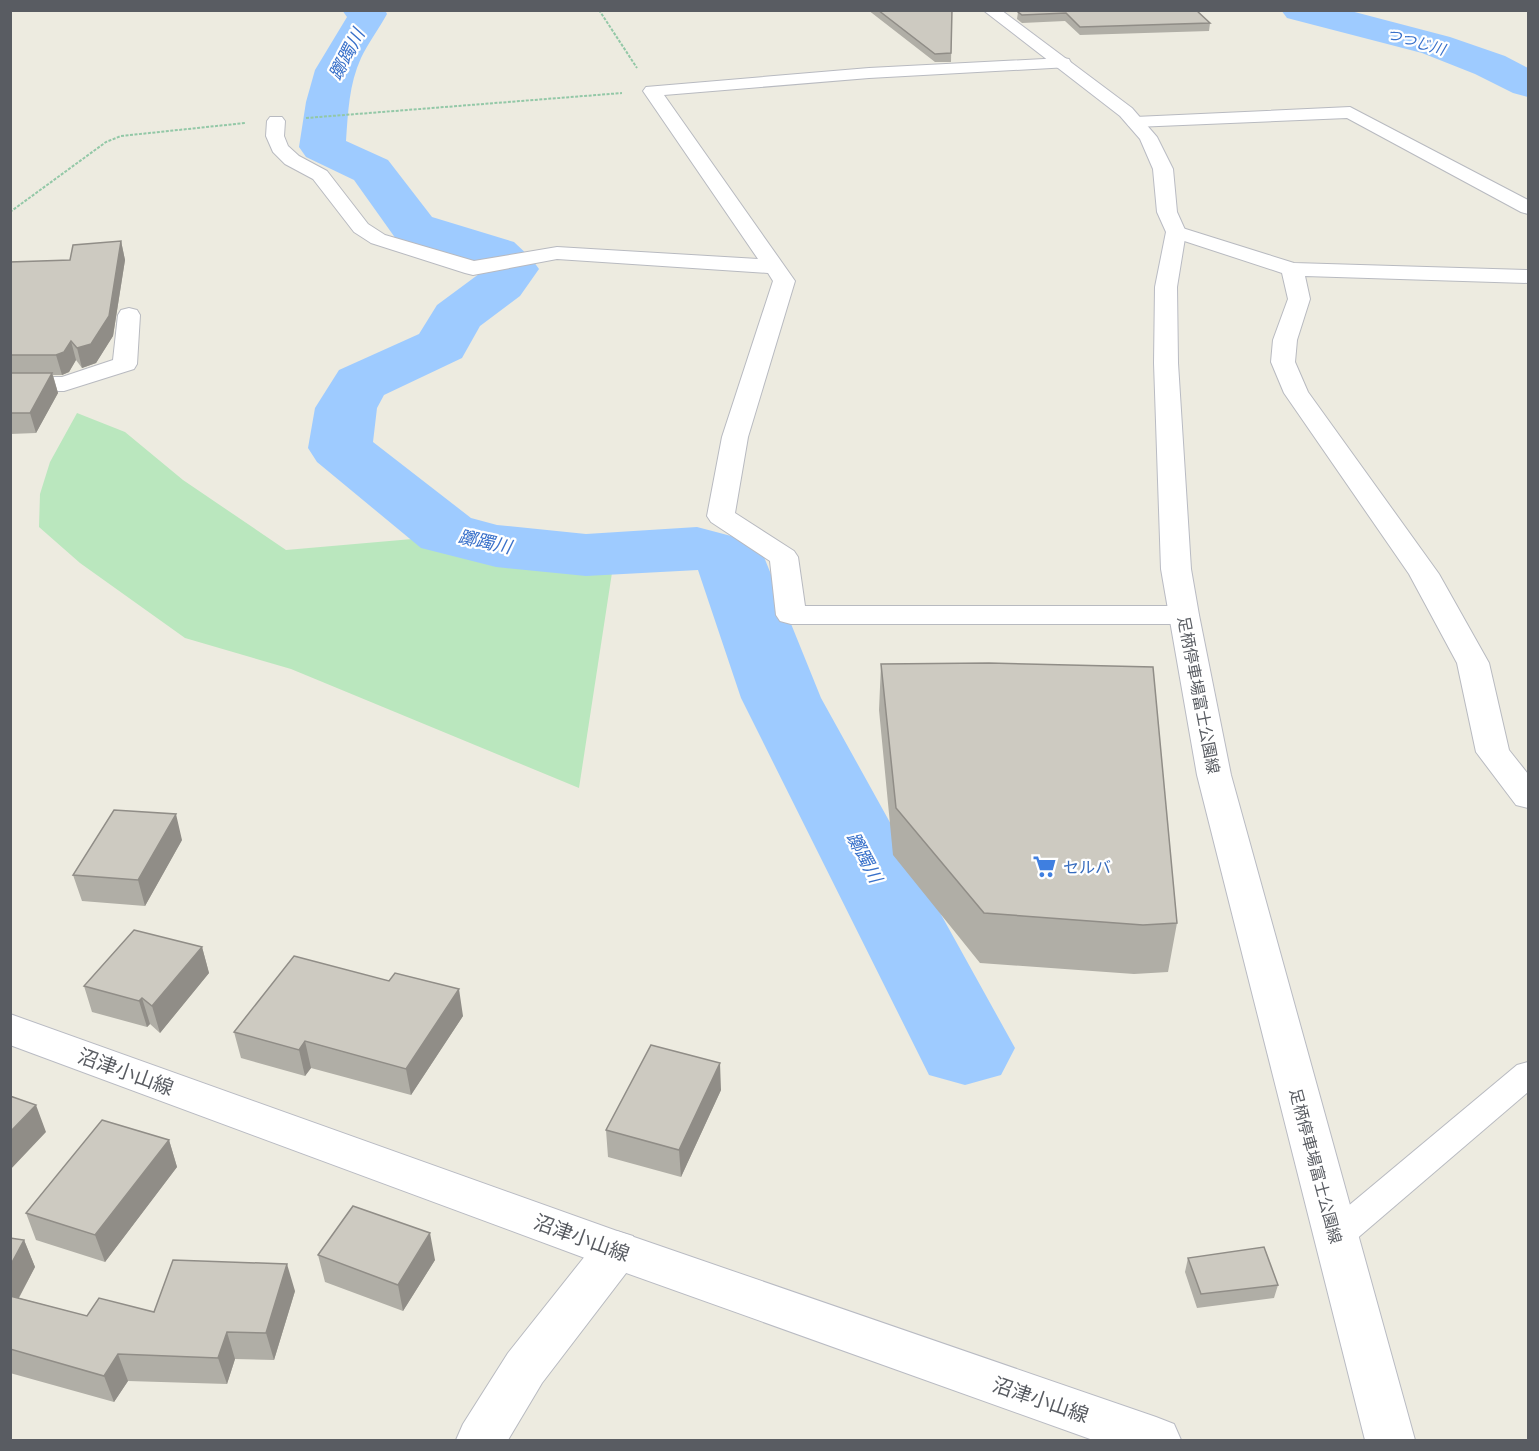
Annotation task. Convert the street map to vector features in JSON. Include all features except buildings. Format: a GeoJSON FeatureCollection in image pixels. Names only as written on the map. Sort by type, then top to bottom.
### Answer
{"type":"FeatureCollection","features":[{"type":"Feature","properties":{"kind":"street","name":"足柄停車場富士公園線"},"geometry":{"type":"LineString","coordinates":[[990,10],[1098,89],[1135,122],[1148,137],[1164,169],[1167,212],[1176,232],[1166,287],[1166,363],[1176,569],[1184,615],[1214,775],[1390,1440]]}},
{"type":"Feature","properties":{"kind":"street"},"geometry":{"type":"LineString","coordinates":[[652,91],[869,74],[1063,63]]}},
{"type":"Feature","properties":{"kind":"street"},"geometry":{"type":"LineString","coordinates":[[652,91],[784,281],[735,437],[721,516],[784,557],[791,615],[1184,615]]}},
{"type":"Feature","properties":{"kind":"street"},"geometry":{"type":"LineString","coordinates":[[1135,122],[1350,112],[1528,208]]}},
{"type":"Feature","properties":{"kind":"street"},"geometry":{"type":"LineString","coordinates":[[283,120],[275,136],[280,148],[292,160],[320,175],[361,228],[378,239],[462,265],[473,268],[557,253],[774,267]]}},
{"type":"Feature","properties":{"kind":"street"},"geometry":{"type":"LineString","coordinates":[[1176,232],[1292,268],[1528,276]]}},
{"type":"Feature","properties":{"kind":"street"},"geometry":{"type":"LineString","coordinates":[[1292,268],[1299,299],[1285,340],[1283,362],[1296,393],[1424,574],[1473,663],[1492,752],[1528,797]]}},
{"type":"Feature","properties":{"kind":"street"},"geometry":{"type":"LineString","coordinates":[[10,384],[64,384],[125,364],[129,315]]}},
{"type":"Feature","properties":{"kind":"street","name":"沼津小山線"},"geometry":{"type":"LineString","coordinates":[[10,1029],[617,1250],[1156,1440]]}},
{"type":"Feature","properties":{"kind":"street"},"geometry":{"type":"LineString","coordinates":[[481,1440],[525,1368],[617,1250]]}},
{"type":"Feature","properties":{"kind":"lane"},"geometry":{"type":"LineString","coordinates":[[1335,1237],[1528,1074]]}},
{"type":"Feature","properties":{"kind":"path"},"geometry":{"type":"LineString","coordinates":[[10,212],[106,142],[121,136],[283,120],[652,91],[599,10]]}},
{"type":"Feature","properties":{"kind":"green space"},"geometry":{"type":"Polygon","coordinates":[[[77,413],[125,432],[183,480],[286,550],[527,529],[615,553],[579,788],[291,669],[185,638],[80,563],[39,527],[40,494],[50,462],[77,413]]]}},
{"type":"Feature","properties":{"kind":"waterway","name":"躑躅川"},"geometry":{"type":"LineString","coordinates":[[361,10],[368,14],[340,59],[332,80],[322,147],[371,170],[414,228],[495,253],[512,269],[501,284],[457,317],[441,346],[360,383],[346,408],[340,448],[446,533],[496,546],[586,555],[697,548],[729,557],[781,698],[965,1048]]}},
{"type":"Feature","properties":{"kind":"waterway","name":"つつじ川"},"geometry":{"type":"LineString","coordinates":[[1300,10],[1436,45],[1490,65],[1528,84]]}},
{"type":"Feature","properties":{"kind":"place","name":"セルバ"},"geometry":{"type":"Point","coordinates":[1045,867]}}]}
